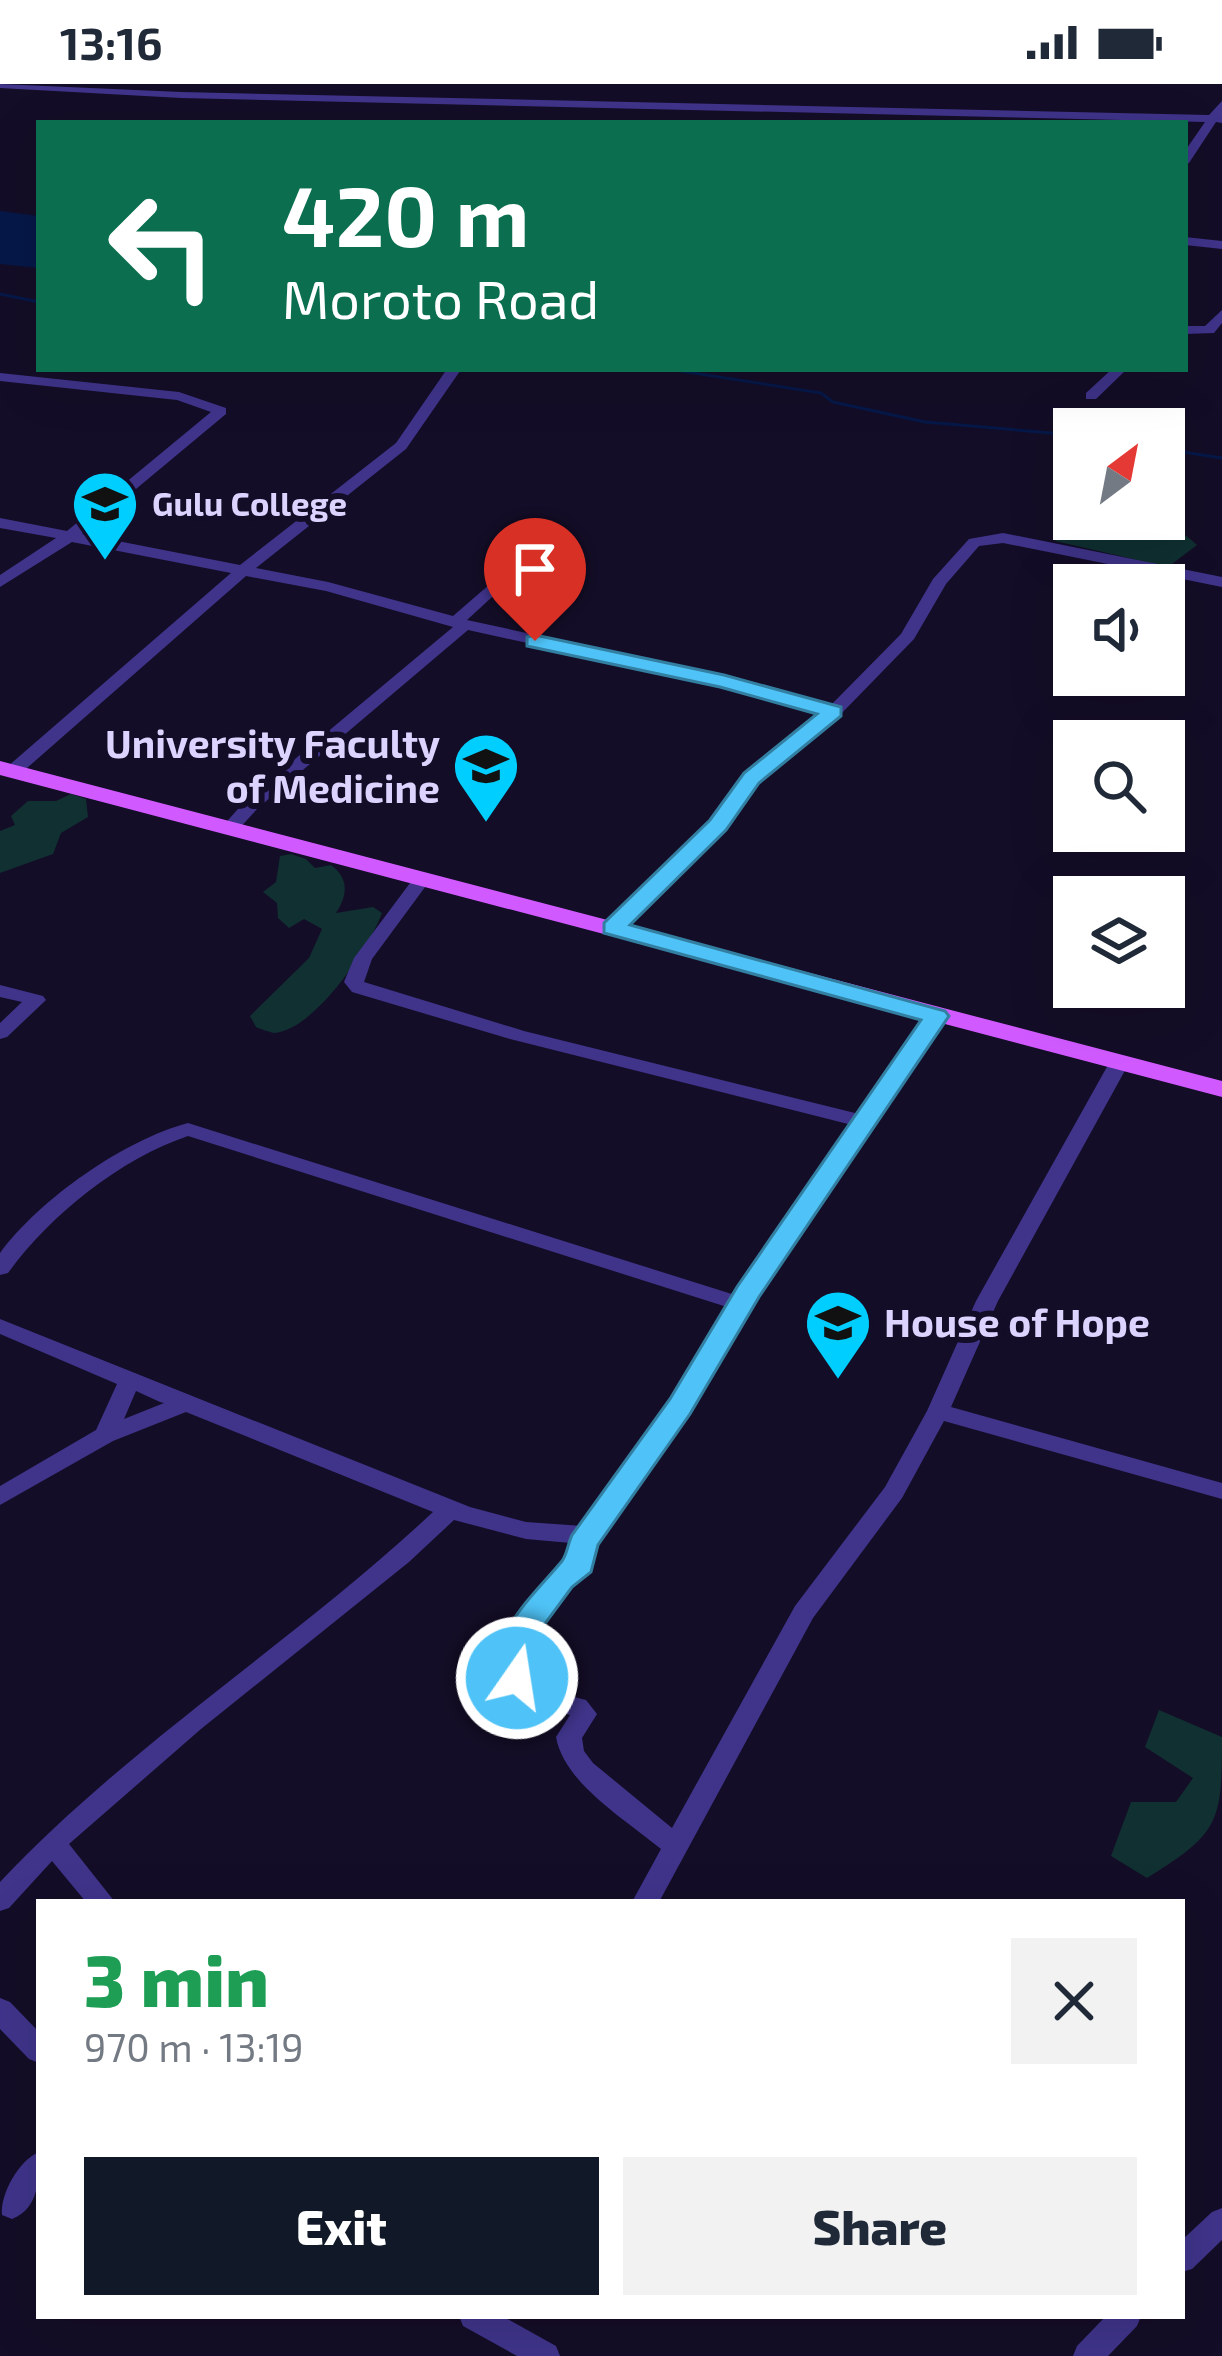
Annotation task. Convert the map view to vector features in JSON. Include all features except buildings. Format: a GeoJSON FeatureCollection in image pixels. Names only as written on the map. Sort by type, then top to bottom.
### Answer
{"type":"FeatureCollection","features":[{"type":"Feature","properties":{"kind":"main road"},"geometry":{"type":"LineString","coordinates":[[7,770],[1222,1089]]}},
{"type":"Feature","properties":{"kind":"street"},"geometry":{"type":"LineString","coordinates":[[0,86],[1217,119]]}},
{"type":"Feature","properties":{"kind":"street"},"geometry":{"type":"LineString","coordinates":[[1188,156],[1222,105]]}},
{"type":"Feature","properties":{"kind":"street"},"geometry":{"type":"LineString","coordinates":[[1188,241],[1222,245]]}},
{"type":"Feature","properties":{"kind":"street"},"geometry":{"type":"LineString","coordinates":[[1188,330],[1209,330],[1222,314]]}},
{"type":"Feature","properties":{"kind":"street"},"geometry":{"type":"LineString","coordinates":[[7,770],[244,570],[401,446],[452,372]]}},
{"type":"Feature","properties":{"kind":"street"},"geometry":{"type":"LineString","coordinates":[[1091,396],[1117,372]]}},
{"type":"Feature","properties":{"kind":"street"},"geometry":{"type":"LineString","coordinates":[[0,377],[179,396],[220,410],[73,534],[0,582]]}},
{"type":"Feature","properties":{"kind":"street"},"geometry":{"type":"LineString","coordinates":[[0,523],[328,586],[460,624],[724,681],[833,712]]}},
{"type":"Feature","properties":{"kind":"street"},"geometry":{"type":"LineString","coordinates":[[613,928],[718,825],[752,778],[833,712],[908,636],[939,582],[979,540],[1037,544],[1222,582]]}},
{"type":"Feature","properties":{"kind":"street"},"geometry":{"type":"LineString","coordinates":[[230,828],[460,624],[535,550]]}},
{"type":"Feature","properties":{"kind":"street"},"geometry":{"type":"LineString","coordinates":[[422,879],[363,958],[354,982],[365,991],[537,1040],[862,1121]]}},
{"type":"Feature","properties":{"kind":"street"},"geometry":{"type":"LineString","coordinates":[[0,991],[36,1000],[0,1033]]}},
{"type":"Feature","properties":{"kind":"street"},"geometry":{"type":"LineString","coordinates":[[677,1847],[576,1762],[569,1737],[584,1714],[577,1707],[543,1698],[517,1678],[518,1642],[561,1579],[580,1564],[580,1549],[680,1406],[740,1304],[936,1016]]}},
{"type":"Feature","properties":{"kind":"street"},"geometry":{"type":"LineString","coordinates":[[647,1899],[804,1612],[878,1518],[938,1411],[987,1301],[1118,1065]]}},
{"type":"Feature","properties":{"kind":"street"},"geometry":{"type":"LineString","coordinates":[[0,1268],[15,1248],[101,1175],[147,1143],[188,1130],[740,1304]]}},
{"type":"Feature","properties":{"kind":"street"},"geometry":{"type":"LineString","coordinates":[[0,1326],[451,1509],[539,1533],[591,1534]]}},
{"type":"Feature","properties":{"kind":"street"},"geometry":{"type":"LineString","coordinates":[[105,1435],[129,1382]]}},
{"type":"Feature","properties":{"kind":"street"},"geometry":{"type":"LineString","coordinates":[[0,1497],[105,1435],[184,1404]]}},
{"type":"Feature","properties":{"kind":"street"},"geometry":{"type":"LineString","coordinates":[[938,1411],[1222,1491]]}},
{"type":"Feature","properties":{"kind":"street"},"geometry":{"type":"LineString","coordinates":[[0,1900],[53,1843],[192,1722],[401,1556],[451,1509]]}},
{"type":"Feature","properties":{"kind":"street"},"geometry":{"type":"LineString","coordinates":[[53,1843],[100,1899]]}},
{"type":"Feature","properties":{"kind":"street"},"geometry":{"type":"LineString","coordinates":[[0,2010],[36,2048]]}},
{"type":"Feature","properties":{"kind":"street"},"geometry":{"type":"LineString","coordinates":[[11,2206],[36,2169]]}},
{"type":"Feature","properties":{"kind":"street"},"geometry":{"type":"LineString","coordinates":[[1185,2256],[1222,2221]]}},
{"type":"Feature","properties":{"kind":"street"},"geometry":{"type":"LineString","coordinates":[[479,2319],[545,2356]]}},
{"type":"Feature","properties":{"kind":"street"},"geometry":{"type":"LineString","coordinates":[[1088,2356],[1123,2319]]}},
{"type":"Feature","properties":{"kind":"green space"},"geometry":{"type":"Polygon","coordinates":[[[1185,535],[1197,545],[1172,564],[1155,564],[1055,541],[1185,540],[1185,535]]]}},
{"type":"Feature","properties":{"kind":"green space"},"geometry":{"type":"Polygon","coordinates":[[[71,794],[86,799],[88,817],[61,833],[53,854],[0,873],[0,831],[15,825],[11,816],[28,801],[56,801],[71,794]]]}},
{"type":"Feature","properties":{"kind":"green space"},"geometry":{"type":"Polygon","coordinates":[[[291,854],[315,868],[331,865],[337,870],[345,888],[336,913],[373,907],[382,913],[353,966],[323,1003],[290,1028],[274,1033],[256,1027],[250,1016],[309,958],[322,929],[304,919],[289,928],[278,918],[277,903],[263,892],[276,882],[280,856],[291,854]]]}},
{"type":"Feature","properties":{"kind":"green space"},"geometry":{"type":"Polygon","coordinates":[[[1159,1710],[1222,1737],[1221,1789],[1218,1807],[1203,1836],[1147,1878],[1111,1856],[1131,1802],[1176,1802],[1193,1778],[1145,1747],[1159,1710]]]}},
{"type":"Feature","properties":{"kind":"water"},"geometry":{"type":"Polygon","coordinates":[[[0,211],[36,216],[36,268],[0,264],[0,211]]]}},
{"type":"Feature","properties":{"kind":"waterway"},"geometry":{"type":"LineString","coordinates":[[0,294],[36,301]]}},
{"type":"Feature","properties":{"kind":"waterway"},"geometry":{"type":"LineString","coordinates":[[687,372],[821,393],[833,402],[925,422],[1053,433]]}},
{"type":"Feature","properties":{"kind":"waterway"},"geometry":{"type":"LineString","coordinates":[[1185,452],[1222,458]]}},
{"type":"Feature","properties":{"kind":"place","name":"Gulu College"},"geometry":{"type":"Point","coordinates":[105,563]}},
{"type":"Feature","properties":{"kind":"place","name":"University Faculty of Medicine"},"geometry":{"type":"Point","coordinates":[486,825]}},
{"type":"Feature","properties":{"kind":"place","name":"House of Hope"},"geometry":{"type":"Point","coordinates":[838,1382]}},
{"type":"Feature","properties":{"kind":"route"},"geometry":{"type":"LineString","coordinates":[[517,1678],[518,1642],[527,1625],[561,1579],[580,1564],[583,1543],[680,1406],[747,1293],[936,1016],[613,928],[718,825],[752,778],[833,712],[724,681],[535,641]]}}]}
